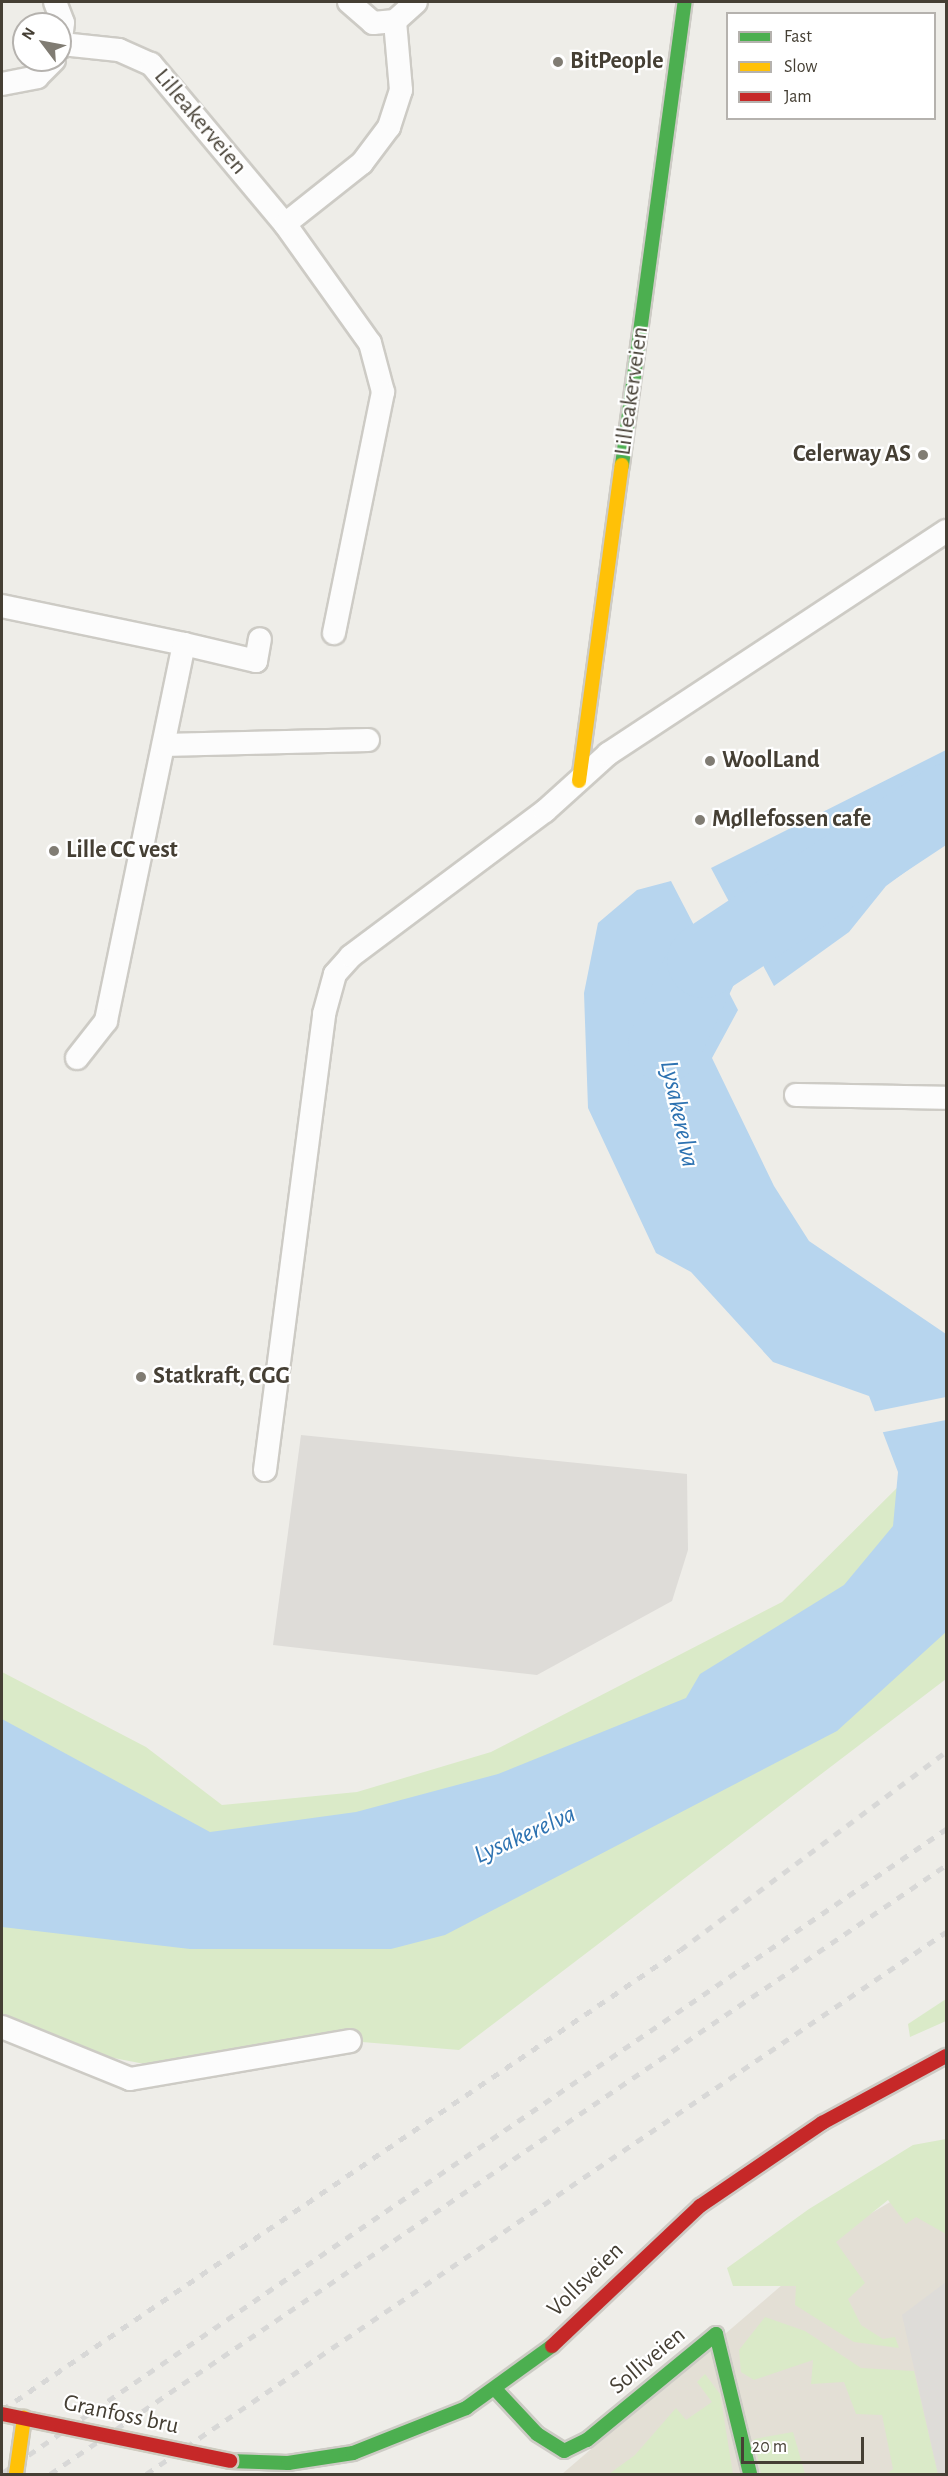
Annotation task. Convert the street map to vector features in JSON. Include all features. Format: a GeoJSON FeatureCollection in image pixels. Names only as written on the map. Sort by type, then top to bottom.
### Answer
{"type":"FeatureCollection","features":[{"type":"Feature","properties":{"kind":"street","name":"Lilleakerveien"},"geometry":{"type":"LineString","coordinates":[[579,781],[684,2]]}},
{"type":"Feature","properties":{"kind":"street","name":"Vollsveien"},"geometry":{"type":"LineString","coordinates":[[230,2461],[288,2463],[353,2453],[426,2428],[496,2390],[547,2350],[700,2206],[822,2123],[946,2056]]}},
{"type":"Feature","properties":{"kind":"street","name":"Solliveien"},"geometry":{"type":"LineString","coordinates":[[496,2390],[537,2434],[564,2451],[587,2440],[716,2334],[750,2475]]}},
{"type":"Feature","properties":{"kind":"street","name":"Granfoss bru"},"geometry":{"type":"LineString","coordinates":[[2,2414],[230,2461]]}},
{"type":"Feature","properties":{"kind":"street"},"geometry":{"type":"LineString","coordinates":[[16,2475],[24,2418]]}},
{"type":"Feature","properties":{"kind":"lane"},"geometry":{"type":"LineString","coordinates":[[349,2],[373,23],[395,21],[416,2]]}},
{"type":"Feature","properties":{"kind":"lane"},"geometry":{"type":"LineString","coordinates":[[285,224],[362,163],[389,127],[400,90],[395,21]]}},
{"type":"Feature","properties":{"kind":"lane","name":"Lilleakerveien"},"geometry":{"type":"LineString","coordinates":[[72,51],[119,50],[151,64],[285,224],[370,343],[383,392],[334,633]]}},
{"type":"Feature","properties":{"kind":"lane"},"geometry":{"type":"LineString","coordinates":[[2,84],[38,77],[42,72]]}},
{"type":"Feature","properties":{"kind":"lane"},"geometry":{"type":"LineString","coordinates":[[265,1470],[324,1014],[335,974],[351,956],[503,845],[608,754],[946,531]]}},
{"type":"Feature","properties":{"kind":"lane"},"geometry":{"type":"LineString","coordinates":[[2,606],[256,661],[260,639]]}},
{"type":"Feature","properties":{"kind":"lane"},"geometry":{"type":"LineString","coordinates":[[77,1058],[106,1021],[184,644]]}},
{"type":"Feature","properties":{"kind":"lane"},"geometry":{"type":"LineString","coordinates":[[164,745],[368,740]]}},
{"type":"Feature","properties":{"kind":"lane"},"geometry":{"type":"LineString","coordinates":[[796,1095],[946,1098]]}},
{"type":"Feature","properties":{"kind":"lane"},"geometry":{"type":"LineString","coordinates":[[2,2027],[130,2079],[350,2041]]}},
{"type":"Feature","properties":{"kind":"shaded area"},"geometry":{"type":"Polygon","coordinates":[[[301,1435],[687,1474],[688,1550],[672,1601],[537,1675],[273,1645],[301,1435]]]}},
{"type":"Feature","properties":{"kind":"shaded area"},"geometry":{"type":"Polygon","coordinates":[[[946,2169],[946,2474],[562,2474],[853,2224],[946,2169]]]}},
{"type":"Feature","properties":{"kind":"shaded area"},"geometry":{"type":"Polygon","coordinates":[[[946,2282],[946,2474],[938,2474],[902,2315],[946,2282]]]}},
{"type":"Feature","properties":{"kind":"green space"},"geometry":{"type":"Polygon","coordinates":[[[946,1458],[946,1679],[459,2050],[350,2041],[186,2072],[36,2043],[2,2028],[2,1672],[146,1747],[222,1805],[357,1792],[491,1752],[782,1602],[905,1480],[946,1458]]]}},
{"type":"Feature","properties":{"kind":"green space"},"geometry":{"type":"Polygon","coordinates":[[[946,1999],[946,2021],[910,2037],[908,2024],[946,1999]]]}},
{"type":"Feature","properties":{"kind":"green space"},"geometry":{"type":"Polygon","coordinates":[[[946,2139],[946,2234],[916,2217],[906,2224],[888,2200],[836,2242],[865,2283],[848,2299],[861,2325],[883,2339],[895,2337],[899,2348],[854,2342],[795,2305],[796,2286],[733,2286],[727,2268],[809,2209],[913,2145],[946,2139]]]}},
{"type":"Feature","properties":{"kind":"green space"},"geometry":{"type":"Polygon","coordinates":[[[765,2317],[805,2331],[861,2368],[914,2371],[938,2474],[887,2474],[893,2469],[882,2415],[856,2414],[844,2382],[811,2384],[813,2360],[754,2380],[741,2372],[739,2350],[765,2317]]]}},
{"type":"Feature","properties":{"kind":"green space"},"geometry":{"type":"Polygon","coordinates":[[[705,2374],[720,2394],[733,2474],[609,2474],[635,2455],[676,2408],[686,2420],[712,2402],[697,2382],[705,2374]]]}},
{"type":"Feature","properties":{"kind":"green space"},"geometry":{"type":"Polygon","coordinates":[[[793,2432],[805,2474],[761,2474],[754,2439],[793,2432]]]}},
{"type":"Feature","properties":{"kind":"water"},"geometry":{"type":"Polygon","coordinates":[[[946,750],[946,842],[886,886],[849,932],[774,986],[711,868],[946,750]]]}},
{"type":"Feature","properties":{"kind":"water"},"geometry":{"type":"Polygon","coordinates":[[[671,881],[738,1010],[712,1058],[774,1186],[809,1241],[946,1334],[946,1632],[837,1731],[445,1935],[391,1949],[190,1949],[2,1927],[2,1719],[210,1832],[356,1812],[498,1774],[686,1698],[700,1674],[844,1585],[893,1526],[898,1472],[869,1396],[773,1362],[691,1272],[656,1253],[588,1108],[584,993],[598,923],[637,890],[671,881]]]}},
{"type":"Feature","properties":{"kind":"pier"},"geometry":{"type":"Polygon","coordinates":[[[946,1397],[946,1420],[879,1433],[872,1412],[946,1397]]]}},
{"type":"Feature","properties":{"kind":"waterway","name":"Lysakerelva"},"geometry":{"type":"LineString","coordinates":[[665,1045],[704,961],[946,801]]}},
{"type":"Feature","properties":{"kind":"railway"},"geometry":{"type":"LineString","coordinates":[[2,2410],[680,1950],[946,1752]]}},
{"type":"Feature","properties":{"kind":"railway"},"geometry":{"type":"LineString","coordinates":[[2,2473],[946,1829]]}},
{"type":"Feature","properties":{"kind":"railway"},"geometry":{"type":"LineString","coordinates":[[50,2474],[946,1865]]}},
{"type":"Feature","properties":{"kind":"railway"},"geometry":{"type":"LineString","coordinates":[[146,2474],[946,1932]]}},
{"type":"Feature","properties":{"kind":"traffic: fast"},"geometry":{"type":"LineString","coordinates":[[622,465],[685,2]]}},
{"type":"Feature","properties":{"kind":"traffic: fast"},"geometry":{"type":"LineString","coordinates":[[496,2390],[537,2434],[564,2451],[587,2440],[716,2334],[750,2474]]}},
{"type":"Feature","properties":{"kind":"traffic: fast"},"geometry":{"type":"LineString","coordinates":[[230,2461],[288,2463],[353,2453],[466,2408],[552,2346]]}},
{"type":"Feature","properties":{"kind":"traffic: slow"},"geometry":{"type":"LineString","coordinates":[[579,781],[622,465]]}},
{"type":"Feature","properties":{"kind":"traffic: slow"},"geometry":{"type":"LineString","coordinates":[[16,2474],[24,2418]]}},
{"type":"Feature","properties":{"kind":"traffic: jam"},"geometry":{"type":"LineString","coordinates":[[552,2346],[700,2206],[822,2123],[946,2056]]}},
{"type":"Feature","properties":{"kind":"traffic: jam"},"geometry":{"type":"LineString","coordinates":[[2,2414],[230,2461]]}},
{"type":"Feature","properties":{"kind":"place","name":"BitPeople"},"geometry":{"type":"Point","coordinates":[558,62]}},
{"type":"Feature","properties":{"kind":"place","name":"Celerway AS"},"geometry":{"type":"Point","coordinates":[923,455]}},
{"type":"Feature","properties":{"kind":"place","name":"WoolLand"},"geometry":{"type":"Point","coordinates":[710,761]}},
{"type":"Feature","properties":{"kind":"place","name":"Møllefossen cafe"},"geometry":{"type":"Point","coordinates":[700,820]}},
{"type":"Feature","properties":{"kind":"place","name":"Lille CC vest"},"geometry":{"type":"Point","coordinates":[54,851]}},
{"type":"Feature","properties":{"kind":"place","name":"Statkraft, CGG"},"geometry":{"type":"Point","coordinates":[141,1377]}}]}
